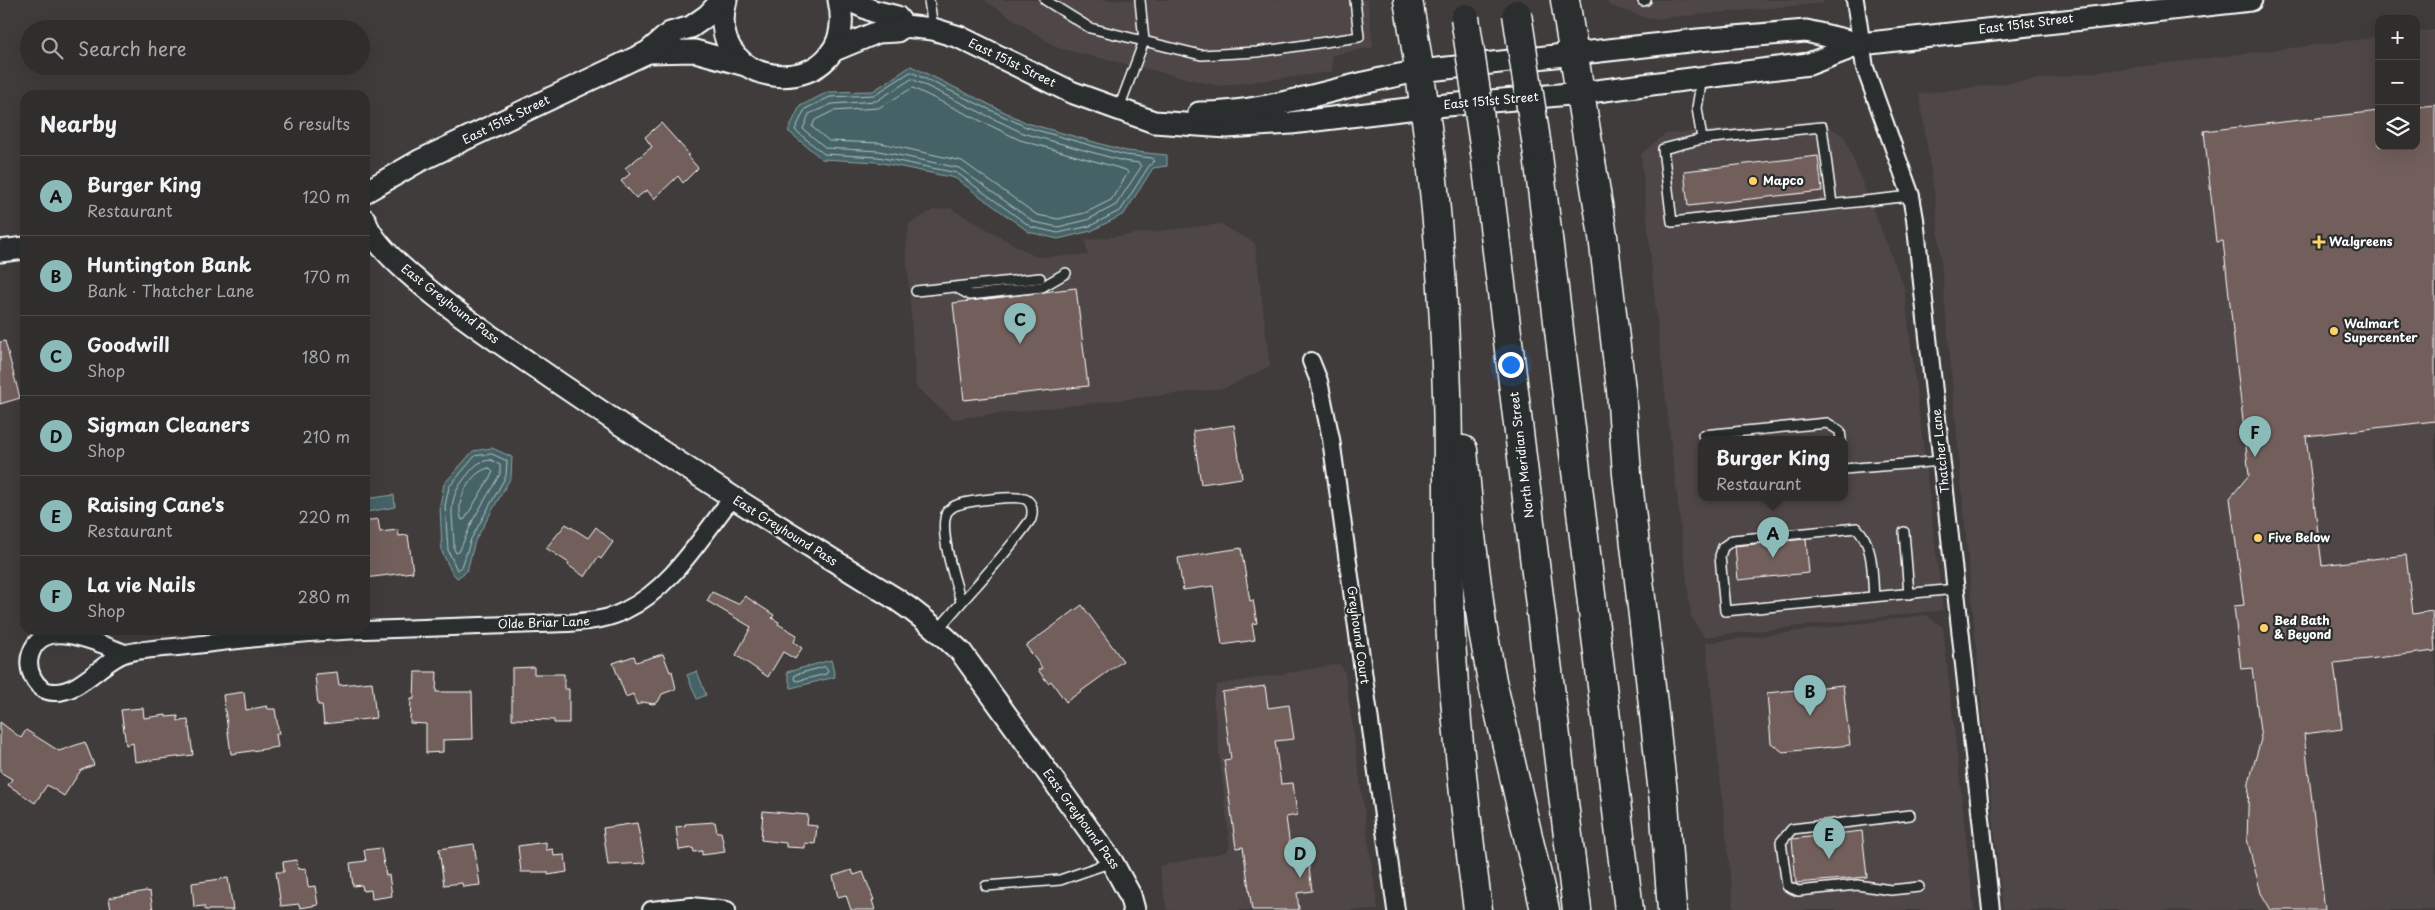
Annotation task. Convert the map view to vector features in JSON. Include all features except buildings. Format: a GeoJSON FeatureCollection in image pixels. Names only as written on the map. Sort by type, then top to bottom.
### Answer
{"type":"FeatureCollection","features":[{"type":"Feature","properties":{"kind":"highway"},"geometry":{"type":"LineString","coordinates":[[1408,0],[1420,71],[1436,198],[1443,300],[1452,655],[1463,787],[1478,910]]}},
{"type":"Feature","properties":{"kind":"highway"},"geometry":{"type":"LineString","coordinates":[[1565,0],[1575,54],[1602,236],[1621,390],[1628,484],[1664,802],[1672,910]]}},
{"type":"Feature","properties":{"kind":"highway"},"geometry":{"type":"LineString","coordinates":[[1516,7],[1537,147],[1629,910]]}},
{"type":"Feature","properties":{"kind":"highway","name":"North Meridian Street"},"geometry":{"type":"LineString","coordinates":[[1463,9],[1484,152],[1577,910]]}},
{"type":"Feature","properties":{"kind":"highway"},"geometry":{"type":"LineString","coordinates":[[1443,300],[1464,461],[1482,625],[1492,681],[1545,910]]}},
{"type":"Feature","properties":{"kind":"highway"},"geometry":{"type":"LineString","coordinates":[[1664,802],[1682,910]]}},
{"type":"Feature","properties":{"kind":"street","name":"East 151st Street"},"geometry":{"type":"LineString","coordinates":[[370,189],[420,161],[648,52],[670,33],[691,27],[708,15],[722,0]]}},
{"type":"Feature","properties":{"kind":"street"},"geometry":{"type":"LineString","coordinates":[[726,0],[723,12],[724,32],[732,50],[746,65]]}},
{"type":"Feature","properties":{"kind":"street"},"geometry":{"type":"LineString","coordinates":[[832,51],[840,33],[842,14],[838,0]]}},
{"type":"Feature","properties":{"kind":"street","name":"East 151st Street"},"geometry":{"type":"LineString","coordinates":[[848,0],[879,14],[897,17],[904,26]]}},
{"type":"Feature","properties":{"kind":"street","name":"Thatcher Lane"},"geometry":{"type":"LineString","coordinates":[[1855,0],[1865,68],[1911,196],[1991,910]]}},
{"type":"Feature","properties":{"kind":"street","name":"East 151st Street"},"geometry":{"type":"LineString","coordinates":[[648,52],[696,51],[746,65],[763,74],[782,78],[801,74],[819,65],[832,51],[878,32],[897,31],[904,26],[933,28],[959,37],[1071,92],[1154,122],[1227,127],[1291,123],[1425,107],[1581,93],[1809,64],[1861,44],[2250,0]]}},
{"type":"Feature","properties":{"kind":"street","name":"East 151st Street"},"geometry":{"type":"LineString","coordinates":[[1119,108],[1188,113],[1238,111],[1387,76],[1698,40],[1806,31],[1861,44]]}},
{"type":"Feature","properties":{"kind":"street","name":"East Greyhound Pass"},"geometry":{"type":"LineString","coordinates":[[370,229],[374,237],[401,266],[442,300],[566,389],[732,498],[896,600],[938,630],[961,652],[1112,862],[1130,895],[1134,910]]}},
{"type":"Feature","properties":{"kind":"street"},"geometry":{"type":"LineString","coordinates":[[0,251],[20,249]]}},
{"type":"Feature","properties":{"kind":"street","name":"Greyhound Court"},"geometry":{"type":"LineString","coordinates":[[1311,362],[1319,380],[1331,439],[1396,910]]}},
{"type":"Feature","properties":{"kind":"street","name":"Olde Briar Lane"},"geometry":{"type":"LineString","coordinates":[[370,630],[568,623],[598,620],[624,611],[652,594],[670,576],[732,498]]}},
{"type":"Feature","properties":{"kind":"street","name":"Olde Briar Lane"},"geometry":{"type":"LineString","coordinates":[[49,635],[40,639],[32,649],[28,661],[30,671],[36,682],[43,689],[54,692],[67,690],[125,653]]}},
{"type":"Feature","properties":{"kind":"street","name":"Olde Briar Lane"},"geometry":{"type":"LineString","coordinates":[[70,635],[125,653],[276,635]]}},
{"type":"Feature","properties":{"kind":"street"},"geometry":{"type":"LineString","coordinates":[[651,910],[692,906],[728,910]]}},
{"type":"Feature","properties":{"kind":"lane"},"geometry":{"type":"LineString","coordinates":[[929,0],[933,28]]}},
{"type":"Feature","properties":{"kind":"lane"},"geometry":{"type":"LineString","coordinates":[[1045,0],[1090,28],[1201,55],[1256,52],[1359,37],[1355,0]]}},
{"type":"Feature","properties":{"kind":"lane"},"geometry":{"type":"LineString","coordinates":[[1119,108],[1144,41],[1140,0]]}},
{"type":"Feature","properties":{"kind":"lane"},"geometry":{"type":"LineString","coordinates":[[1642,1],[1646,0]]}},
{"type":"Feature","properties":{"kind":"lane"},"geometry":{"type":"LineString","coordinates":[[1702,77],[1697,108],[1702,139]]}},
{"type":"Feature","properties":{"kind":"lane"},"geometry":{"type":"LineString","coordinates":[[1832,204],[1822,127],[1702,139],[1663,149],[1672,222],[1911,196]]}},
{"type":"Feature","properties":{"kind":"lane"},"geometry":{"type":"LineString","coordinates":[[955,288],[970,295],[1042,287],[1066,273]]}},
{"type":"Feature","properties":{"kind":"lane"},"geometry":{"type":"LineString","coordinates":[[916,291],[1040,278]]}},
{"type":"Feature","properties":{"kind":"lane"},"geometry":{"type":"LineString","coordinates":[[1704,435],[1827,423],[1840,431],[1841,436]]}},
{"type":"Feature","properties":{"kind":"lane"},"geometry":{"type":"LineString","coordinates":[[1848,469],[1942,461]]}},
{"type":"Feature","properties":{"kind":"lane"},"geometry":{"type":"LineString","coordinates":[[938,630],[962,601],[986,577],[1031,518],[1032,507],[1027,500],[1019,497],[957,505],[947,512],[944,525],[953,574],[962,601]]}},
{"type":"Feature","properties":{"kind":"lane"},"geometry":{"type":"LineString","coordinates":[[1874,597],[1870,549],[1865,537],[1857,528],[1732,540],[1723,547],[1720,556],[1726,611],[1909,594],[1956,589]]}},
{"type":"Feature","properties":{"kind":"lane"},"geometry":{"type":"LineString","coordinates":[[1904,532],[1909,594]]}},
{"type":"Feature","properties":{"kind":"lane"},"geometry":{"type":"LineString","coordinates":[[1910,815],[1792,829],[1781,842],[1788,886],[1798,891],[1857,885],[1891,890],[1919,887]]}},
{"type":"Feature","properties":{"kind":"lane"},"geometry":{"type":"LineString","coordinates":[[986,886],[1060,880],[1112,862]]}},
{"type":"Feature","properties":{"kind":"shaded area"},"geometry":{"type":"Polygon","coordinates":[[[984,0],[1368,0],[1373,47],[1332,55],[1332,72],[1219,86],[1058,48],[984,0]]]}},
{"type":"Feature","properties":{"kind":"shaded area"},"geometry":{"type":"Polygon","coordinates":[[[1607,0],[1824,0],[1823,3],[1650,19],[1608,5],[1607,0]]]}},
{"type":"Feature","properties":{"kind":"shaded area"},"geometry":{"type":"Polygon","coordinates":[[[2435,30],[2435,910],[2003,910],[1983,722],[1936,204],[1919,94],[2375,37],[2375,150],[2420,150],[2420,32],[2435,30]]]}},
{"type":"Feature","properties":{"kind":"shaded area"},"geometry":{"type":"Polygon","coordinates":[[[1818,120],[1844,136],[1904,287],[1943,610],[1704,637],[1691,616],[1656,313],[1641,154],[1665,134],[1818,120]]]}},
{"type":"Feature","properties":{"kind":"shaded area"},"geometry":{"type":"Polygon","coordinates":[[[950,208],[1036,257],[1088,255],[1085,240],[1220,224],[1255,243],[1270,366],[1225,388],[952,419],[916,387],[906,248],[909,224],[933,210],[950,208]]]}},
{"type":"Feature","properties":{"kind":"shaded area"},"geometry":{"type":"Polygon","coordinates":[[[1926,615],[1943,627],[1974,910],[1734,910],[1706,643],[1926,615]]]}},
{"type":"Feature","properties":{"kind":"shaded area"},"geometry":{"type":"Polygon","coordinates":[[[1340,664],[1345,673],[1378,910],[1167,910],[1159,866],[1226,852],[1230,846],[1213,699],[1217,685],[1340,664]]]}},
{"type":"Feature","properties":{"kind":"water"},"geometry":{"type":"Polygon","coordinates":[[[911,66],[1027,123],[1126,151],[1167,155],[1167,166],[1153,168],[1124,214],[1091,231],[1058,239],[1029,232],[955,178],[877,162],[822,159],[788,131],[800,106],[828,92],[873,91],[911,66]]]}},
{"type":"Feature","properties":{"kind":"water"},"geometry":{"type":"Polygon","coordinates":[[[492,448],[512,457],[511,477],[475,541],[467,571],[457,578],[451,571],[442,552],[440,505],[444,484],[473,451],[492,448]]]}},
{"type":"Feature","properties":{"kind":"water"},"geometry":{"type":"Polygon","coordinates":[[[394,495],[395,507],[370,511],[370,498],[394,495]]]}},
{"type":"Feature","properties":{"kind":"water"},"geometry":{"type":"Polygon","coordinates":[[[831,660],[835,677],[791,688],[787,672],[831,660]]]}},
{"type":"Feature","properties":{"kind":"water"},"geometry":{"type":"Polygon","coordinates":[[[697,671],[706,695],[697,699],[687,675],[697,671]]]}},
{"type":"Feature","properties":{"kind":"place","name":"Mapco"},"geometry":{"type":"Point","coordinates":[1753,181]}},
{"type":"Feature","properties":{"kind":"place","name":"Walgreens"},"geometry":{"type":"Point","coordinates":[2319,242]}},
{"type":"Feature","properties":{"kind":"place","name":"Walmart Supercenter"},"geometry":{"type":"Point","coordinates":[2334,331]}},
{"type":"Feature","properties":{"kind":"place","name":"Goodwill"},"geometry":{"type":"Point","coordinates":[1020,344]}},
{"type":"Feature","properties":{"kind":"place","name":"La vie Nails"},"geometry":{"type":"Point","coordinates":[2255,457]}},
{"type":"Feature","properties":{"kind":"place","name":"Five Below"},"geometry":{"type":"Point","coordinates":[2258,538]}},
{"type":"Feature","properties":{"kind":"place","name":"Burger King"},"geometry":{"type":"Point","coordinates":[1773,558]}},
{"type":"Feature","properties":{"kind":"place","name":"Bed Bath & Beyond"},"geometry":{"type":"Point","coordinates":[2264,628]}},
{"type":"Feature","properties":{"kind":"place","name":"Huntington Bank"},"geometry":{"type":"Point","coordinates":[1810,716]}},
{"type":"Feature","properties":{"kind":"place","name":"Raising Cane's"},"geometry":{"type":"Point","coordinates":[1829,859]}},
{"type":"Feature","properties":{"kind":"place","name":"Sigman Cleaners"},"geometry":{"type":"Point","coordinates":[1300,878]}}]}
